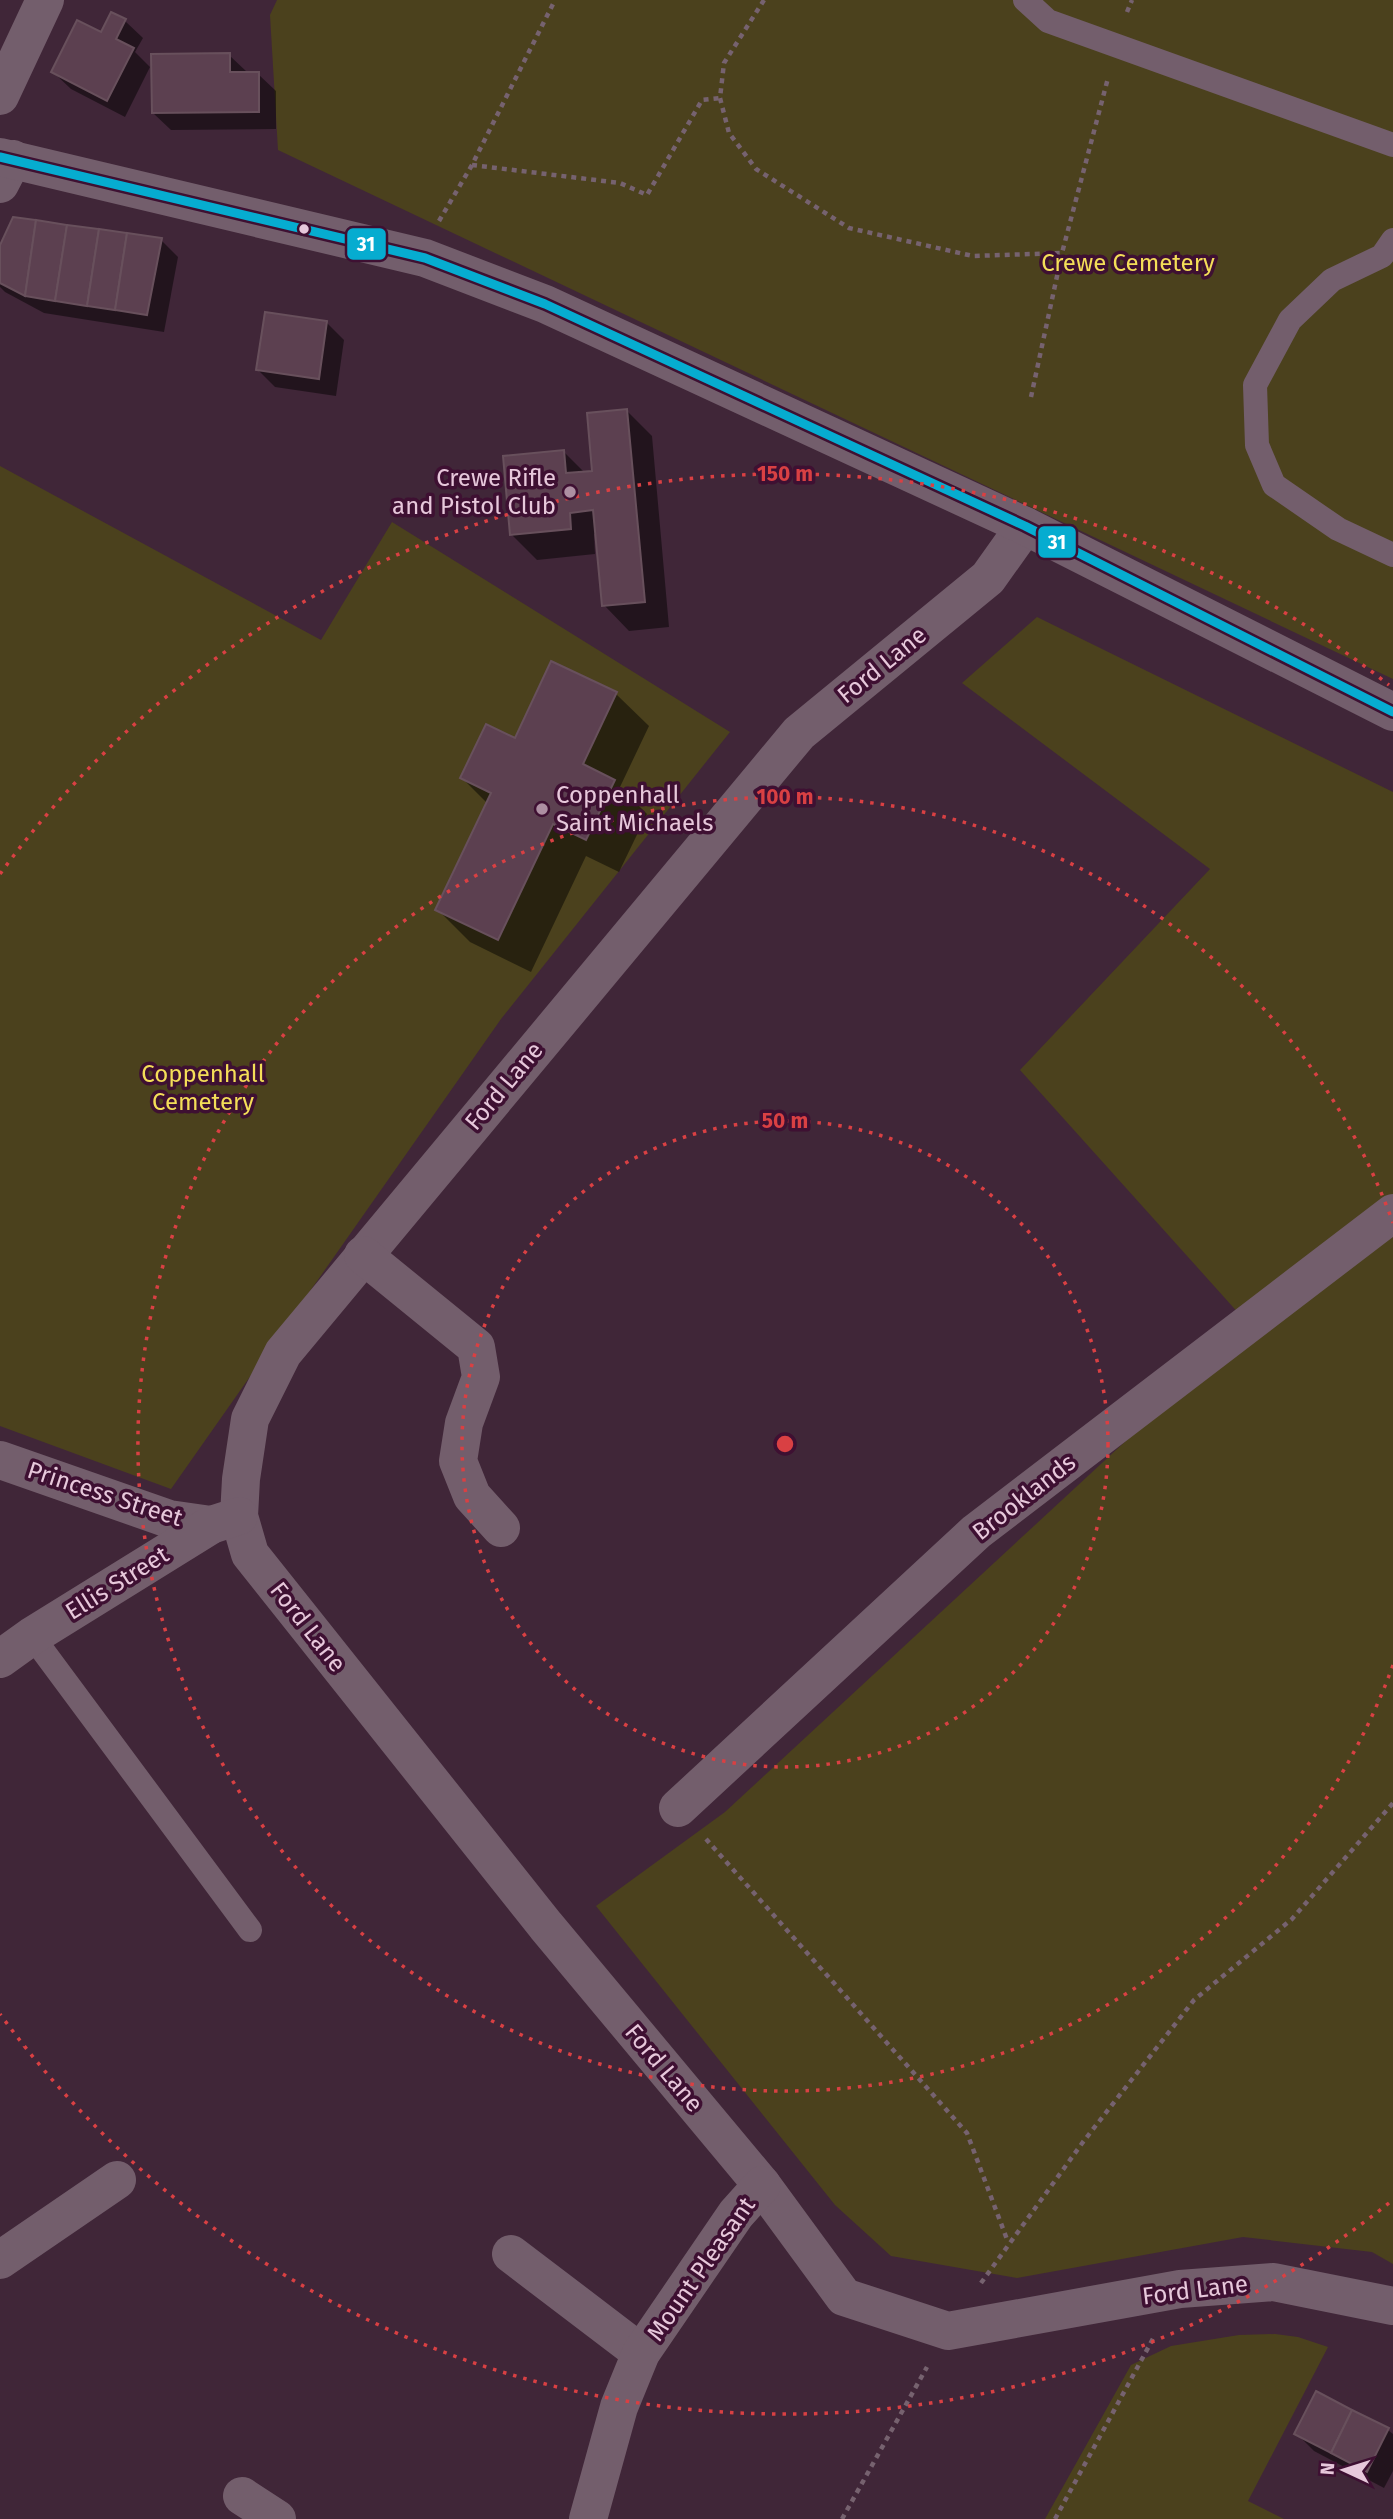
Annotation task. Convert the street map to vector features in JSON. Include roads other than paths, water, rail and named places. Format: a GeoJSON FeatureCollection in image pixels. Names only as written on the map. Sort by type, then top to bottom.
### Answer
{"type":"FeatureCollection","features":[{"type":"Feature","properties":{"kind":"street"},"geometry":{"type":"LineString","coordinates":[[0,96],[45,0]]}},
{"type":"Feature","properties":{"kind":"street"},"geometry":{"type":"LineString","coordinates":[[4,167],[425,258],[545,304],[1025,526],[1393,712]]}},
{"type":"Feature","properties":{"kind":"street","name":"Ford Lane"},"geometry":{"type":"LineString","coordinates":[[1025,526],[988,578],[799,733],[283,1353],[250,1419],[241,1479],[225,1521],[546,1926],[762,2185],[844,2297],[948,2331],[1180,2289],[1274,2282],[1393,2306]]}},
{"type":"Feature","properties":{"kind":"street","name":"Brooklands"},"geometry":{"type":"LineString","coordinates":[[678,1808],[976,1532],[1393,1213]]}},
{"type":"Feature","properties":{"kind":"street"},"geometry":{"type":"LineString","coordinates":[[363,1255],[476,1347],[481,1377],[464,1423],[458,1461],[472,1496],[501,1528]]}},
{"type":"Feature","properties":{"kind":"street","name":"Princess Street"},"geometry":{"type":"LineString","coordinates":[[0,1460],[169,1519],[225,1521]]}},
{"type":"Feature","properties":{"kind":"street","name":"Ellis Street"},"geometry":{"type":"LineString","coordinates":[[0,1658],[32,1636],[225,1521]]}},
{"type":"Feature","properties":{"kind":"street"},"geometry":{"type":"LineString","coordinates":[[0,2260],[117,2179]]}},
{"type":"Feature","properties":{"kind":"street","name":"Mount Pleasant"},"geometry":{"type":"LineString","coordinates":[[588,2519],[619,2407],[641,2353],[736,2214],[762,2185]]}},
{"type":"Feature","properties":{"kind":"street","name":"Mount Pleasant"},"geometry":{"type":"LineString","coordinates":[[511,2255],[641,2353]]}},
{"type":"Feature","properties":{"kind":"street"},"geometry":{"type":"LineString","coordinates":[[243,2496],[277,2519]]}},
{"type":"Feature","properties":{"kind":"lane"},"geometry":{"type":"LineString","coordinates":[[1025,0],[1048,21],[1393,145]]}},
{"type":"Feature","properties":{"kind":"lane"},"geometry":{"type":"LineString","coordinates":[[1393,240],[1382,256],[1332,280],[1290,320],[1255,385],[1257,445],[1274,485],[1338,528],[1393,555]]}},
{"type":"Feature","properties":{"kind":"lane"},"geometry":{"type":"LineString","coordinates":[[32,1636],[250,1930]]}},
{"type":"Feature","properties":{"kind":"place","name":"Crewe Rifle and Pistol Club"},"geometry":{"type":"Point","coordinates":[570,492]}},
{"type":"Feature","properties":{"kind":"place","name":"Coppenhall Saint Michaels"},"geometry":{"type":"Point","coordinates":[542,809]}},
{"type":"Feature","properties":{"kind":"park label","name":"Crewe Cemetery"},"geometry":{"type":"Point","coordinates":[1128,263]}},
{"type":"Feature","properties":{"kind":"park label","name":"Coppenhall Cemetery"},"geometry":{"type":"Point","coordinates":[203,1088]}}]}
